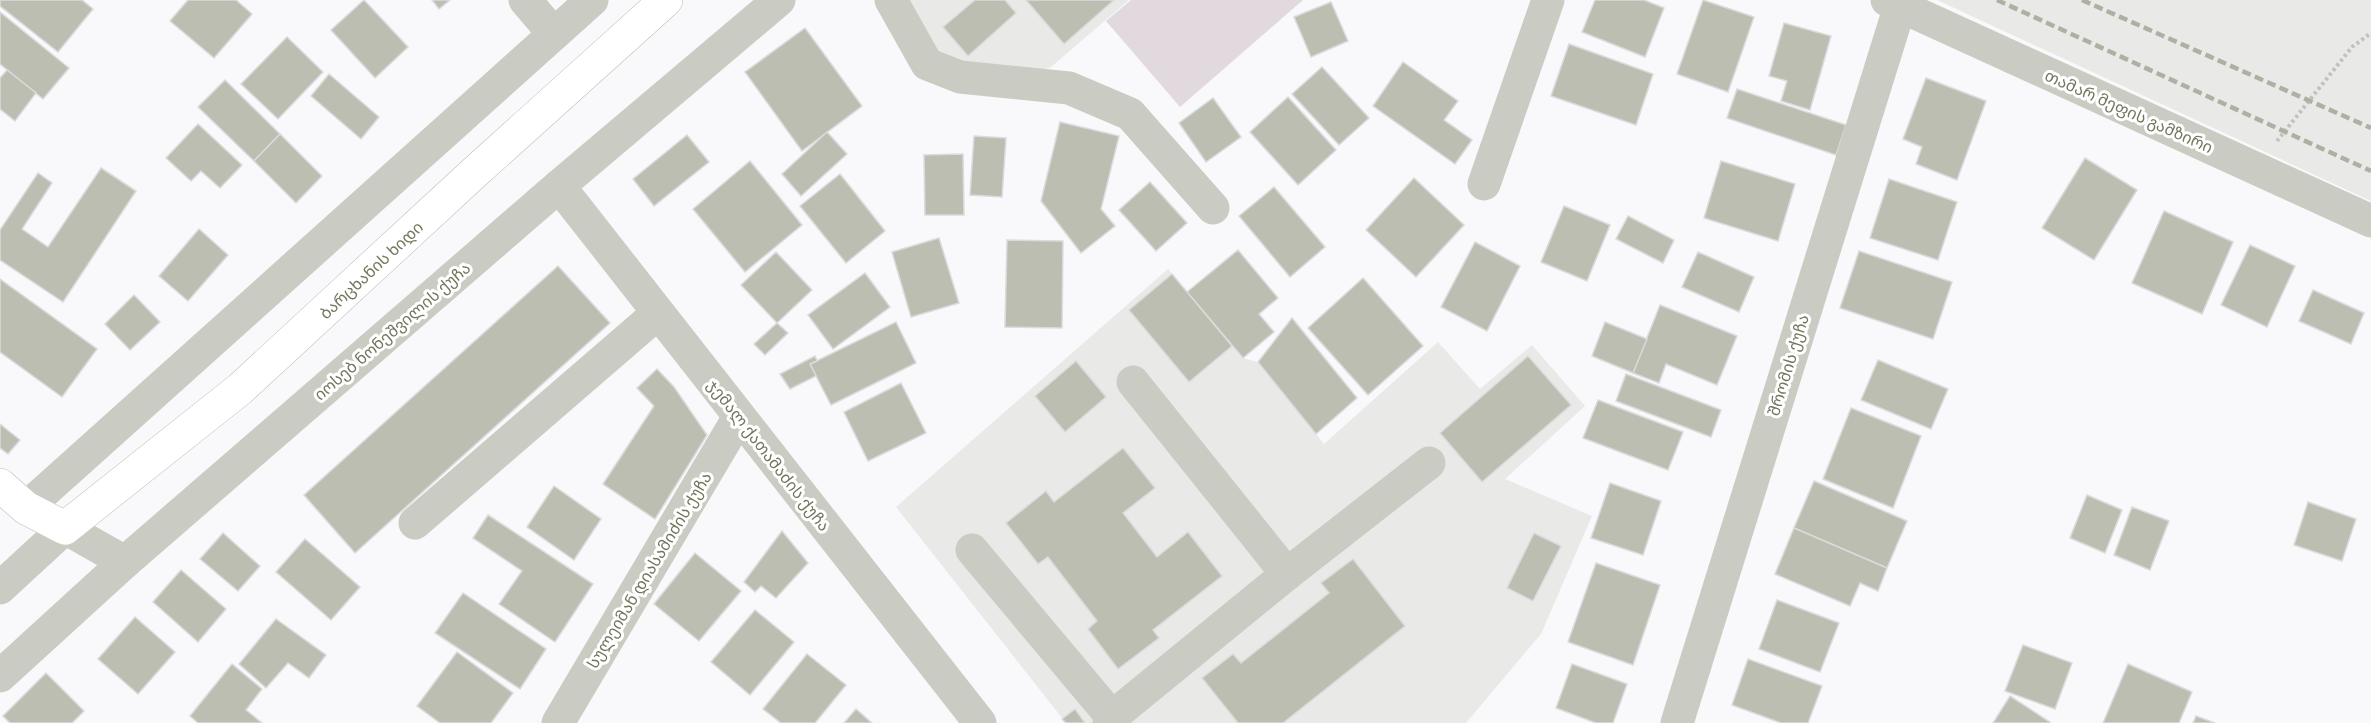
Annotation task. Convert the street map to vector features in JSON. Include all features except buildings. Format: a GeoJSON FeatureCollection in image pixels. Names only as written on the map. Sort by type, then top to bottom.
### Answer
{"type":"FeatureCollection","features":[{"type":"Feature","properties":{"kind":"main road","name":"ბარცხანის ხიდი"},"geometry":{"type":"LineString","coordinates":[[65,528],[240,389],[666,0]]}},
{"type":"Feature","properties":{"kind":"main road"},"geometry":{"type":"LineString","coordinates":[[0,485],[26,508],[65,528]]}},
{"type":"Feature","properties":{"kind":"street"},"geometry":{"type":"LineString","coordinates":[[525,0],[554,34]]}},
{"type":"Feature","properties":{"kind":"street"},"geometry":{"type":"LineString","coordinates":[[26,508],[592,0]]}},
{"type":"Feature","properties":{"kind":"street","name":"იოსებ ნონეშვილის ქუჩა"},"geometry":{"type":"LineString","coordinates":[[0,676],[125,562],[559,186],[779,0]]}},
{"type":"Feature","properties":{"kind":"street"},"geometry":{"type":"LineString","coordinates":[[891,0],[927,64],[960,77],[1069,88],[1130,114],[1214,208]]}},
{"type":"Feature","properties":{"kind":"street"},"geometry":{"type":"LineString","coordinates":[[1484,184],[1548,0]]}},
{"type":"Feature","properties":{"kind":"street","name":"თამარ მეფის გამზირი"},"geometry":{"type":"LineString","coordinates":[[1894,3],[2371,221]]}},
{"type":"Feature","properties":{"kind":"street","name":"შრომის ქუჩა"},"geometry":{"type":"LineString","coordinates":[[1677,723],[1894,3]]}},
{"type":"Feature","properties":{"kind":"street","name":"ჯემალ ქათამაძის ქუჩა"},"geometry":{"type":"LineString","coordinates":[[559,186],[980,723]]}},
{"type":"Feature","properties":{"kind":"street"},"geometry":{"type":"LineString","coordinates":[[415,523],[658,314]]}},
{"type":"Feature","properties":{"kind":"street"},"geometry":{"type":"LineString","coordinates":[[1133,382],[1287,574]]}},
{"type":"Feature","properties":{"kind":"street","name":"სულეიმან დიასამიძის ქუჩა"},"geometry":{"type":"LineString","coordinates":[[558,723],[739,417]]}},
{"type":"Feature","properties":{"kind":"street"},"geometry":{"type":"LineString","coordinates":[[972,550],[1111,720],[1287,574],[1429,463]]}},
{"type":"Feature","properties":{"kind":"street"},"geometry":{"type":"LineString","coordinates":[[0,588],[65,528],[125,562]]}},
{"type":"Feature","properties":{"kind":"path"},"geometry":{"type":"LineString","coordinates":[[2258,169],[2283,131],[2330,73],[2352,47],[2371,33]]}},
{"type":"Feature","properties":{"kind":"shaded area"},"geometry":{"type":"Polygon","coordinates":[[[906,0],[1129,0],[1051,67],[1023,78],[936,60],[906,0]]]}},
{"type":"Feature","properties":{"kind":"shaded area"},"geometry":{"type":"Polygon","coordinates":[[[1131,0],[1303,0],[1180,107],[1106,21],[1131,0]]]}},
{"type":"Feature","properties":{"kind":"shaded area"},"geometry":{"type":"Polygon","coordinates":[[[1937,0],[2371,0],[2371,201],[1937,0]]]}},
{"type":"Feature","properties":{"kind":"shaded area"},"geometry":{"type":"Polygon","coordinates":[[[1168,269],[1242,358],[1258,362],[1324,444],[1438,342],[1480,389],[1532,345],[1585,406],[1505,479],[1592,516],[1541,634],[1466,723],[1066,723],[896,507],[1168,269]]]}},
{"type":"Feature","properties":{"kind":"railway"},"geometry":{"type":"LineString","coordinates":[[1997,0],[2371,171]]}},
{"type":"Feature","properties":{"kind":"railway"},"geometry":{"type":"LineString","coordinates":[[2082,0],[2371,128]]}}]}
